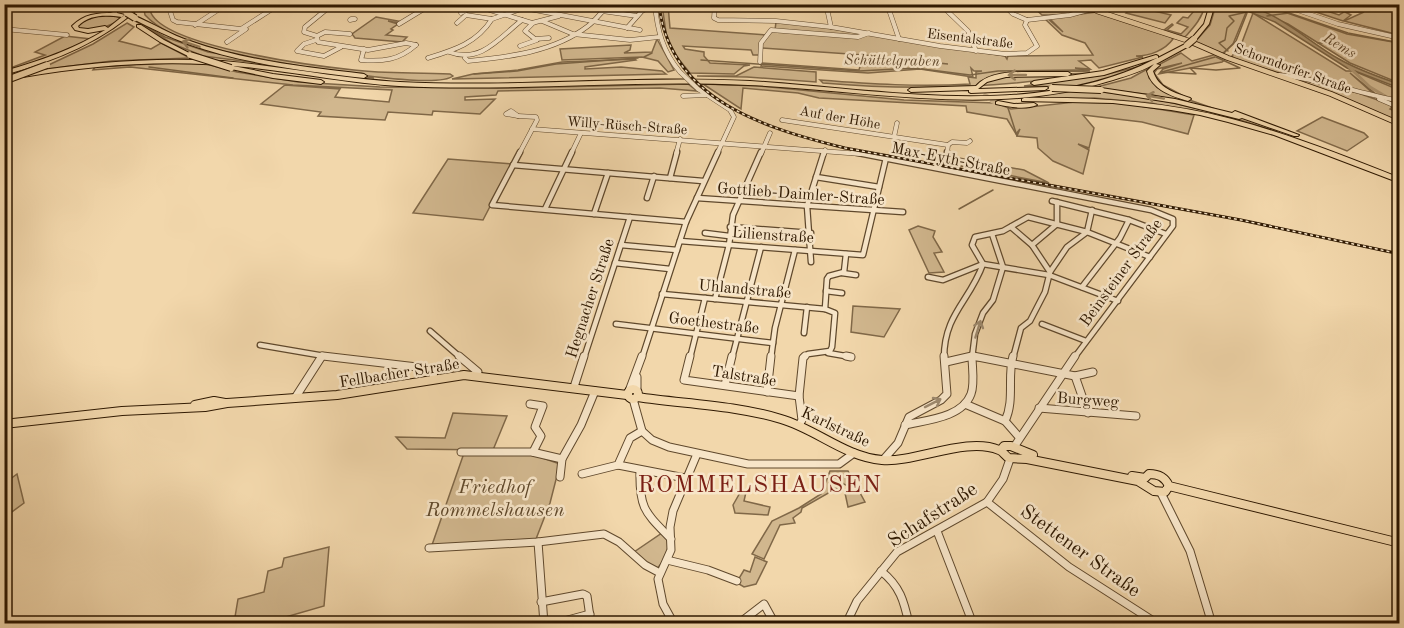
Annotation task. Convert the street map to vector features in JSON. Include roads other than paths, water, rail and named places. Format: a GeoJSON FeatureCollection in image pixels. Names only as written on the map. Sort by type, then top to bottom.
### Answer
{"type":"FeatureCollection","features":[{"type":"Feature","properties":{"kind":"highway"},"geometry":{"type":"LineString","coordinates":[[93,4],[206,49],[268,62],[345,74],[433,82]]}},
{"type":"Feature","properties":{"kind":"highway"},"geometry":{"type":"LineString","coordinates":[[104,4],[123,16]]}},
{"type":"Feature","properties":{"kind":"highway"},"geometry":{"type":"LineString","coordinates":[[123,16],[94,15],[79,22],[75,27],[81,31],[93,31],[123,16],[144,5]]}},
{"type":"Feature","properties":{"kind":"highway"},"geometry":{"type":"LineString","coordinates":[[144,5],[143,13],[166,35]]}},
{"type":"Feature","properties":{"kind":"highway"},"geometry":{"type":"LineString","coordinates":[[4,77],[47,65],[106,36],[144,5]]}},
{"type":"Feature","properties":{"kind":"highway"},"geometry":{"type":"LineString","coordinates":[[1210,6],[1206,24],[1192,38],[1151,69],[1150,74],[1155,82],[1165,90],[1190,100],[1259,121],[1311,143]]}},
{"type":"Feature","properties":{"kind":"highway"},"geometry":{"type":"LineString","coordinates":[[4,77],[72,49],[123,16]]}},
{"type":"Feature","properties":{"kind":"highway"},"geometry":{"type":"LineString","coordinates":[[133,19],[162,41],[190,55],[231,68],[280,78],[321,82],[447,85],[685,81],[775,84],[957,101],[1088,99],[1135,103],[1184,110],[1280,135],[1400,179]]}},
{"type":"Feature","properties":{"kind":"highway"},"geometry":{"type":"LineString","coordinates":[[872,90],[991,87],[1072,79],[1118,70],[1154,58],[1184,44]]}},
{"type":"Feature","properties":{"kind":"highway"},"geometry":{"type":"LineString","coordinates":[[4,77],[98,63],[181,59],[238,62],[359,79],[433,82],[688,79],[940,92],[1052,88],[1101,90],[1200,106],[1267,126],[1400,179]]}},
{"type":"Feature","properties":{"kind":"highway"},"geometry":{"type":"LineString","coordinates":[[856,92],[952,97],[1056,92],[1111,81],[1161,60]]}},
{"type":"Feature","properties":{"kind":"highway"},"geometry":{"type":"LineString","coordinates":[[4,77],[88,66],[180,61],[235,64],[354,81],[447,85]]}},
{"type":"Feature","properties":{"kind":"highway"},"geometry":{"type":"LineString","coordinates":[[981,91],[985,79],[999,75],[1070,74],[1118,70]]}},
{"type":"Feature","properties":{"kind":"highway"},"geometry":{"type":"LineString","coordinates":[[998,103],[1019,106],[1088,99]]}},
{"type":"Feature","properties":{"kind":"main road","name":"Schorndorfer Straße"},"geometry":{"type":"LineString","coordinates":[[1088,7],[1177,36],[1228,58],[1340,97],[1400,124]]}},
{"type":"Feature","properties":{"kind":"main road","name":"Fellbacher Straße"},"geometry":{"type":"LineString","coordinates":[[4,424],[361,392],[434,379],[477,375],[633,394]]}},
{"type":"Feature","properties":{"kind":"main road","name":"Karlstraße"},"geometry":{"type":"LineString","coordinates":[[633,394],[760,414],[799,425],[854,453],[883,460],[961,447],[1001,450],[1006,446],[1015,454]]}},
{"type":"Feature","properties":{"kind":"main road"},"geometry":{"type":"LineString","coordinates":[[1001,450],[1005,457],[1015,454],[1145,481],[1161,493],[1168,491],[1169,486],[1166,480],[1156,474],[1149,474],[1145,481]]}},
{"type":"Feature","properties":{"kind":"main road"},"geometry":{"type":"LineString","coordinates":[[1169,486],[1400,543]]}},
{"type":"Feature","properties":{"kind":"street"},"geometry":{"type":"LineString","coordinates":[[178,4],[170,11],[173,20],[239,31]]}},
{"type":"Feature","properties":{"kind":"street"},"geometry":{"type":"LineString","coordinates":[[195,25],[227,4]]}},
{"type":"Feature","properties":{"kind":"street"},"geometry":{"type":"LineString","coordinates":[[227,42],[239,31],[280,4]]}},
{"type":"Feature","properties":{"kind":"street"},"geometry":{"type":"LineString","coordinates":[[333,4],[304,28],[304,33],[341,47],[383,49],[398,43],[416,45]]}},
{"type":"Feature","properties":{"kind":"street"},"geometry":{"type":"LineString","coordinates":[[399,24],[432,4]]}},
{"type":"Feature","properties":{"kind":"street"},"geometry":{"type":"LineString","coordinates":[[460,4],[492,19],[524,8],[640,30]]}},
{"type":"Feature","properties":{"kind":"street"},"geometry":{"type":"LineString","coordinates":[[565,4],[576,6]]}},
{"type":"Feature","properties":{"kind":"street"},"geometry":{"type":"LineString","coordinates":[[715,4],[714,18],[720,21],[776,21],[831,27],[826,4]]}},
{"type":"Feature","properties":{"kind":"street"},"geometry":{"type":"LineString","coordinates":[[887,4],[899,39]]}},
{"type":"Feature","properties":{"kind":"street"},"geometry":{"type":"LineString","coordinates":[[941,6],[1003,4],[1013,14],[1027,20]]}},
{"type":"Feature","properties":{"kind":"street"},"geometry":{"type":"LineString","coordinates":[[1280,4],[1338,24],[1400,38]]}},
{"type":"Feature","properties":{"kind":"street"},"geometry":{"type":"LineString","coordinates":[[449,52],[466,59],[491,59],[558,45],[592,22],[608,6],[653,6],[659,37],[667,54],[680,72],[698,89],[730,110],[734,117],[686,222],[636,375],[633,394],[642,431],[660,443],[696,454],[748,464],[839,464],[854,453]]}},
{"type":"Feature","properties":{"kind":"street"},"geometry":{"type":"LineString","coordinates":[[941,6],[968,31],[976,51]]}},
{"type":"Feature","properties":{"kind":"street"},"geometry":{"type":"LineString","coordinates":[[627,28],[644,7]]}},
{"type":"Feature","properties":{"kind":"street","name":"Eisentalstraße"},"geometry":{"type":"LineString","coordinates":[[831,27],[976,51],[1011,54],[1031,51],[1036,46],[1025,25],[1027,20],[1071,15],[1088,7]]}},
{"type":"Feature","properties":{"kind":"street"},"geometry":{"type":"LineString","coordinates":[[470,10],[507,14],[533,23],[561,15]]}},
{"type":"Feature","properties":{"kind":"street"},"geometry":{"type":"LineString","coordinates":[[457,23],[470,10]]}},
{"type":"Feature","properties":{"kind":"street"},"geometry":{"type":"LineString","coordinates":[[603,11],[637,16]]}},
{"type":"Feature","properties":{"kind":"street"},"geometry":{"type":"LineString","coordinates":[[428,58],[468,45],[489,26],[492,19]]}},
{"type":"Feature","properties":{"kind":"street"},"geometry":{"type":"LineString","coordinates":[[466,59],[496,43],[522,20]]}},
{"type":"Feature","properties":{"kind":"street"},"geometry":{"type":"LineString","coordinates":[[542,21],[575,34],[630,40],[659,37]]}},
{"type":"Feature","properties":{"kind":"street"},"geometry":{"type":"LineString","coordinates":[[533,23],[525,31],[537,40]]}},
{"type":"Feature","properties":{"kind":"street"},"geometry":{"type":"LineString","coordinates":[[4,29],[67,35]]}},
{"type":"Feature","properties":{"kind":"street"},"geometry":{"type":"LineString","coordinates":[[760,62],[763,39],[771,30],[858,37],[869,33]]}},
{"type":"Feature","properties":{"kind":"street"},"geometry":{"type":"LineString","coordinates":[[341,47],[324,56],[297,51],[304,44],[325,33],[350,34]]}},
{"type":"Feature","properties":{"kind":"street"},"geometry":{"type":"LineString","coordinates":[[520,46],[549,38]]}},
{"type":"Feature","properties":{"kind":"street"},"geometry":{"type":"LineString","coordinates":[[364,49],[361,60],[394,60],[416,45]]}},
{"type":"Feature","properties":{"kind":"street"},"geometry":{"type":"LineString","coordinates":[[1279,75],[1310,78],[1383,99],[1400,108]]}},
{"type":"Feature","properties":{"kind":"street"},"geometry":{"type":"LineString","coordinates":[[683,96],[706,95]]}},
{"type":"Feature","properties":{"kind":"street"},"geometry":{"type":"LineString","coordinates":[[1383,99],[1400,100]]}},
{"type":"Feature","properties":{"kind":"street"},"geometry":{"type":"LineString","coordinates":[[518,116],[536,117],[537,120],[492,205],[686,222]]}},
{"type":"Feature","properties":{"kind":"street","name":"Auf der Höhe"},"geometry":{"type":"LineString","coordinates":[[782,120],[948,145],[952,142],[967,144],[970,141]]}},
{"type":"Feature","properties":{"kind":"street","name":"Auf der Höhe"},"geometry":{"type":"LineString","coordinates":[[894,137],[897,123]]}},
{"type":"Feature","properties":{"kind":"street","name":"Willy-Rüsch-Straße"},"geometry":{"type":"LineString","coordinates":[[532,129],[721,142]]}},
{"type":"Feature","properties":{"kind":"street"},"geometry":{"type":"LineString","coordinates":[[545,209],[581,133]]}},
{"type":"Feature","properties":{"kind":"street"},"geometry":{"type":"LineString","coordinates":[[715,299],[729,245],[729,226],[770,133]]}},
{"type":"Feature","properties":{"kind":"street"},"geometry":{"type":"LineString","coordinates":[[670,178],[680,139]]}},
{"type":"Feature","properties":{"kind":"street","name":"Max-Eyth-Straße"},"geometry":{"type":"LineString","coordinates":[[721,142],[825,150],[945,167],[1151,210],[1173,219]]}},
{"type":"Feature","properties":{"kind":"street"},"geometry":{"type":"LineString","coordinates":[[945,167],[948,145]]}},
{"type":"Feature","properties":{"kind":"street"},"geometry":{"type":"LineString","coordinates":[[811,262],[811,233],[807,206],[825,150]]}},
{"type":"Feature","properties":{"kind":"street"},"geometry":{"type":"LineString","coordinates":[[874,210],[886,158]]}},
{"type":"Feature","properties":{"kind":"street"},"geometry":{"type":"LineString","coordinates":[[513,165],[703,181]]}},
{"type":"Feature","properties":{"kind":"street"},"geometry":{"type":"LineString","coordinates":[[594,214],[608,172]]}},
{"type":"Feature","properties":{"kind":"street"},"geometry":{"type":"LineString","coordinates":[[647,198],[654,177]]}},
{"type":"Feature","properties":{"kind":"street"},"geometry":{"type":"LineString","coordinates":[[816,177],[879,187]]}},
{"type":"Feature","properties":{"kind":"street","name":"Gottlieb-Daimler-Straße"},"geometry":{"type":"LineString","coordinates":[[697,198],[903,212]]}},
{"type":"Feature","properties":{"kind":"street"},"geometry":{"type":"LineString","coordinates":[[1057,224],[1054,201],[1129,220],[1166,234]]}},
{"type":"Feature","properties":{"kind":"street","name":"Lilienstraße"},"geometry":{"type":"LineString","coordinates":[[680,241],[863,255],[874,210]]}},
{"type":"Feature","properties":{"kind":"street"},"geometry":{"type":"LineString","coordinates":[[1005,421],[1012,389],[1011,364],[1021,328],[1030,321],[1045,292],[1050,273],[1067,247],[1087,232],[1092,210]]}},
{"type":"Feature","properties":{"kind":"street","name":"Hegnacher Straße"},"geometry":{"type":"LineString","coordinates":[[574,387],[630,217]]}},
{"type":"Feature","properties":{"kind":"street"},"geometry":{"type":"LineString","coordinates":[[883,460],[898,443],[909,417],[941,400],[947,394],[944,340],[948,325],[978,281],[983,264],[972,245],[975,237],[1011,227],[1028,217],[1087,232],[1150,257]]}},
{"type":"Feature","properties":{"kind":"street","name":"Beinsteiner Straße"},"geometry":{"type":"LineString","coordinates":[[1015,454],[1019,437],[1086,341],[1173,226],[1173,219]]}},
{"type":"Feature","properties":{"kind":"street"},"geometry":{"type":"LineString","coordinates":[[1082,287],[1094,268],[1118,244],[1129,220]]}},
{"type":"Feature","properties":{"kind":"street"},"geometry":{"type":"LineString","coordinates":[[1032,245],[1057,224]]}},
{"type":"Feature","properties":{"kind":"street"},"geometry":{"type":"LineString","coordinates":[[729,226],[811,233]]}},
{"type":"Feature","properties":{"kind":"street"},"geometry":{"type":"LineString","coordinates":[[1011,227],[1032,245],[1050,273]]}},
{"type":"Feature","properties":{"kind":"street"},"geometry":{"type":"LineString","coordinates":[[705,233],[729,236]]}},
{"type":"Feature","properties":{"kind":"street"},"geometry":{"type":"LineString","coordinates":[[905,425],[956,412],[972,393],[972,356],[975,334],[983,313],[993,300],[1003,267],[992,234]]}},
{"type":"Feature","properties":{"kind":"street"},"geometry":{"type":"LineString","coordinates":[[621,245],[677,250]]}},
{"type":"Feature","properties":{"kind":"street"},"geometry":{"type":"LineString","coordinates":[[725,385],[735,338],[761,247]]}},
{"type":"Feature","properties":{"kind":"street"},"geometry":{"type":"LineString","coordinates":[[767,392],[773,343],[795,250]]}},
{"type":"Feature","properties":{"kind":"street"},"geometry":{"type":"LineString","coordinates":[[842,273],[845,269],[846,254]]}},
{"type":"Feature","properties":{"kind":"street"},"geometry":{"type":"LineString","coordinates":[[615,264],[670,269]]}},
{"type":"Feature","properties":{"kind":"street"},"geometry":{"type":"LineString","coordinates":[[928,277],[943,280],[983,264],[1050,273],[1118,301]]}},
{"type":"Feature","properties":{"kind":"street"},"geometry":{"type":"LineString","coordinates":[[826,352],[832,347],[835,313],[825,309],[829,276],[842,273],[855,275]]}},
{"type":"Feature","properties":{"kind":"street"},"geometry":{"type":"LineString","coordinates":[[826,291],[842,293]]}},
{"type":"Feature","properties":{"kind":"street","name":"Uhlandstraße"},"geometry":{"type":"LineString","coordinates":[[662,294],[825,309]]}},
{"type":"Feature","properties":{"kind":"street"},"geometry":{"type":"LineString","coordinates":[[696,334],[705,298]]}},
{"type":"Feature","properties":{"kind":"street"},"geometry":{"type":"LineString","coordinates":[[804,333],[807,307]]}},
{"type":"Feature","properties":{"kind":"street","name":"Goethestraße"},"geometry":{"type":"LineString","coordinates":[[616,324],[773,343]]}},
{"type":"Feature","properties":{"kind":"street","name":"Beinsteiner Straße"},"geometry":{"type":"LineString","coordinates":[[1042,324],[1086,341]]}},
{"type":"Feature","properties":{"kind":"street"},"geometry":{"type":"LineString","coordinates":[[430,332],[478,372],[477,375]]}},
{"type":"Feature","properties":{"kind":"street","name":"Talstraße"},"geometry":{"type":"LineString","coordinates":[[696,334],[684,380],[799,396]]}},
{"type":"Feature","properties":{"kind":"street"},"geometry":{"type":"LineString","coordinates":[[261,345],[322,356],[434,369],[434,379]]}},
{"type":"Feature","properties":{"kind":"street"},"geometry":{"type":"LineString","coordinates":[[799,425],[802,420],[799,396],[803,358],[808,354],[826,352],[851,357]]}},
{"type":"Feature","properties":{"kind":"street"},"geometry":{"type":"LineString","coordinates":[[295,398],[322,356]]}},
{"type":"Feature","properties":{"kind":"street"},"geometry":{"type":"LineString","coordinates":[[946,362],[972,356],[1075,376],[1093,372]]}},
{"type":"Feature","properties":{"kind":"street"},"geometry":{"type":"LineString","coordinates":[[1075,376],[1088,413]]}},
{"type":"Feature","properties":{"kind":"street"},"geometry":{"type":"LineString","coordinates":[[560,477],[562,459],[581,425],[595,390]]}},
{"type":"Feature","properties":{"kind":"street"},"geometry":{"type":"LineString","coordinates":[[530,404],[543,406],[535,427],[541,436],[533,452]]}},
{"type":"Feature","properties":{"kind":"street"},"geometry":{"type":"LineString","coordinates":[[965,404],[1005,421],[1019,437]]}},
{"type":"Feature","properties":{"kind":"street","name":"Burgweg"},"geometry":{"type":"LineString","coordinates":[[1039,408],[1136,416]]}},
{"type":"Feature","properties":{"kind":"street"},"geometry":{"type":"LineString","coordinates":[[618,465],[630,438],[642,431]]}},
{"type":"Feature","properties":{"kind":"street"},"geometry":{"type":"LineString","coordinates":[[461,452],[533,452],[562,459]]}},
{"type":"Feature","properties":{"kind":"street"},"geometry":{"type":"LineString","coordinates":[[674,624],[663,604],[658,586],[660,573],[667,560],[672,540],[672,519],[685,478],[696,454]]}},
{"type":"Feature","properties":{"kind":"street","name":"Schafstraße"},"geometry":{"type":"LineString","coordinates":[[849,622],[857,601],[897,552],[987,502],[1003,479],[1015,454]]}},
{"type":"Feature","properties":{"kind":"street"},"geometry":{"type":"LineString","coordinates":[[582,474],[618,465],[685,478]]}},
{"type":"Feature","properties":{"kind":"street"},"geometry":{"type":"LineString","coordinates":[[640,470],[639,500],[642,509],[672,540]]}},
{"type":"Feature","properties":{"kind":"street"},"geometry":{"type":"LineString","coordinates":[[1161,493],[1190,551],[1212,624]]}},
{"type":"Feature","properties":{"kind":"street","name":"Stettener Straße"},"geometry":{"type":"LineString","coordinates":[[987,502],[1069,567],[1158,624]]}},
{"type":"Feature","properties":{"kind":"street"},"geometry":{"type":"LineString","coordinates":[[881,571],[902,590],[908,623],[972,622],[937,531]]}},
{"type":"Feature","properties":{"kind":"street"},"geometry":{"type":"LineString","coordinates":[[429,548],[537,542],[604,534],[614,537],[648,570],[660,573]]}},
{"type":"Feature","properties":{"kind":"street"},"geometry":{"type":"LineString","coordinates":[[537,542],[544,624]]}},
{"type":"Feature","properties":{"kind":"street"},"geometry":{"type":"LineString","coordinates":[[667,560],[708,570],[737,581]]}},
{"type":"Feature","properties":{"kind":"street"},"geometry":{"type":"LineString","coordinates":[[541,602],[583,594],[587,596],[591,624]]}},
{"type":"Feature","properties":{"kind":"street"},"geometry":{"type":"LineString","coordinates":[[738,624],[764,604],[775,624]]}},
{"type":"Feature","properties":{"kind":"street"},"geometry":{"type":"LineString","coordinates":[[553,624],[590,614]]}},
{"type":"Feature","properties":{"kind":"waterway"},"geometry":{"type":"LineString","coordinates":[[1227,50],[1219,43],[1225,40],[1227,28],[1234,21],[1229,16],[1247,12],[1249,9]]}},
{"type":"Feature","properties":{"kind":"waterway","name":"Schüttelgraben"},"geometry":{"type":"LineString","coordinates":[[1227,50],[1236,41],[1247,13]]}},
{"type":"Feature","properties":{"kind":"waterway","name":"Rems"},"geometry":{"type":"LineString","coordinates":[[1267,16],[1289,13],[1348,33],[1400,43]]}},
{"type":"Feature","properties":{"kind":"waterway","name":"Rems"},"geometry":{"type":"LineString","coordinates":[[1318,43],[1339,43],[1352,50]]}},
{"type":"Feature","properties":{"kind":"waterway","name":"Schüttelgraben"},"geometry":{"type":"LineString","coordinates":[[1223,54],[1227,50]]}},
{"type":"Feature","properties":{"kind":"waterway","name":"Schüttelgraben"},"geometry":{"type":"LineString","coordinates":[[644,57],[652,53]]}},
{"type":"Feature","properties":{"kind":"waterway","name":"Schüttelgraben"},"geometry":{"type":"LineString","coordinates":[[1162,72],[1215,57]]}},
{"type":"Feature","properties":{"kind":"waterway"},"geometry":{"type":"LineString","coordinates":[[1161,72],[1196,74],[1190,68],[1216,70],[1240,68],[1216,57]]}},
{"type":"Feature","properties":{"kind":"waterway","name":"Schüttelgraben"},"geometry":{"type":"LineString","coordinates":[[474,74],[517,71],[556,64],[638,58]]}},
{"type":"Feature","properties":{"kind":"waterway","name":"Schüttelgraben"},"geometry":{"type":"LineString","coordinates":[[701,60],[859,71],[915,68],[970,75],[998,71],[1083,70]]}},
{"type":"Feature","properties":{"kind":"waterway","name":"Schüttelgraben"},"geometry":{"type":"LineString","coordinates":[[149,67],[233,78]]}},
{"type":"Feature","properties":{"kind":"waterway","name":"Rems"},"geometry":{"type":"LineString","coordinates":[[1349,67],[1370,87],[1400,105]]}},
{"type":"Feature","properties":{"kind":"waterway"},"geometry":{"type":"LineString","coordinates":[[1008,108],[1017,136]]}},
{"type":"Feature","properties":{"kind":"waterway"},"geometry":{"type":"LineString","coordinates":[[959,209],[993,190]]}},
{"type":"Feature","properties":{"kind":"tunnel"},"geometry":{"type":"LineString","coordinates":[[983,95],[998,103]]}},
{"type":"Feature","properties":{"kind":"railway"},"geometry":{"type":"LineString","coordinates":[[659,4],[667,37],[681,64],[701,86],[726,104],[784,131],[845,148],[1241,220],[1400,254]]}},
{"type":"Feature","properties":{"kind":"district","name":"ROMMELSHAUSEN"},"geometry":{"type":"Point","coordinates":[760,484]}},
{"type":"Feature","properties":{"kind":"park label","name":"Friedhof Rommelshausen"},"geometry":{"type":"Point","coordinates":[495,498]}}]}
